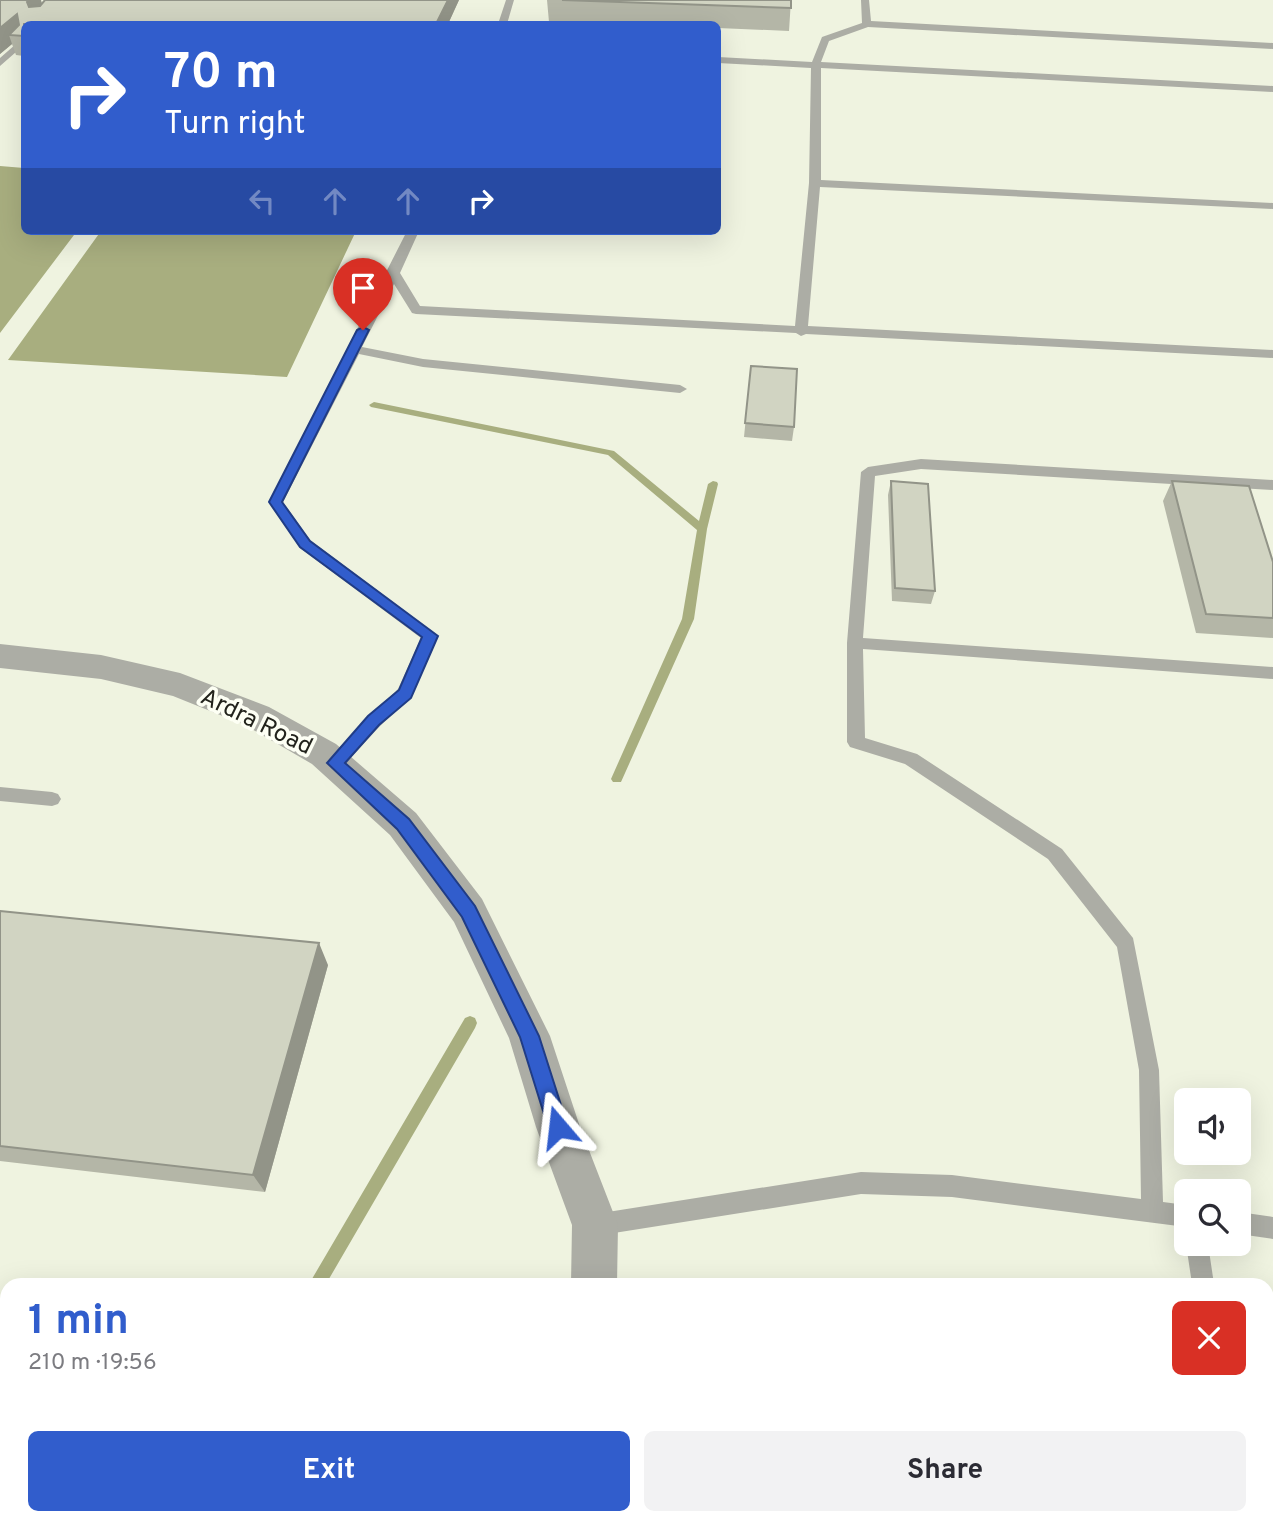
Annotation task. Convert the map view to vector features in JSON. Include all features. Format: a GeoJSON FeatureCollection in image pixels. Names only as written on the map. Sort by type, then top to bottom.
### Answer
{"type":"FeatureCollection","features":[{"type":"Feature","properties":{"kind":"street","name":"Ardra Road"},"geometry":{"type":"LineString","coordinates":[[0,656],[101,667],[180,685],[257,716],[324,754],[403,824],[468,911],[529,1036],[558,1127],[594,1225],[594,1278]]}},
{"type":"Feature","properties":{"kind":"lane"},"geometry":{"type":"LineString","coordinates":[[503,21],[510,0]]}},
{"type":"Feature","properties":{"kind":"lane"},"geometry":{"type":"LineString","coordinates":[[865,0],[867,24]]}},
{"type":"Feature","properties":{"kind":"lane"},"geometry":{"type":"LineString","coordinates":[[800,332],[815,183],[816,64],[825,39],[867,24],[1273,46]]}},
{"type":"Feature","properties":{"kind":"lane"},"geometry":{"type":"LineString","coordinates":[[0,63],[21,43]]}},
{"type":"Feature","properties":{"kind":"lane"},"geometry":{"type":"LineString","coordinates":[[721,60],[1273,89]]}},
{"type":"Feature","properties":{"kind":"lane"},"geometry":{"type":"LineString","coordinates":[[815,183],[1273,205]]}},
{"type":"Feature","properties":{"kind":"lane"},"geometry":{"type":"LineString","coordinates":[[335,763],[374,721],[405,694],[430,636],[305,544],[276,502],[411,235]]}},
{"type":"Feature","properties":{"kind":"lane"},"geometry":{"type":"LineString","coordinates":[[394,273],[415,310],[800,332],[1273,354]]}},
{"type":"Feature","properties":{"kind":"lane"},"geometry":{"type":"LineString","coordinates":[[353,349],[423,363],[680,389]]}},
{"type":"Feature","properties":{"kind":"lane"},"geometry":{"type":"LineString","coordinates":[[1152,1211],[1149,1070],[1126,944],[1055,854],[911,759],[856,742],[855,643],[867,472],[921,464],[1273,485]]}},
{"type":"Feature","properties":{"kind":"lane"},"geometry":{"type":"LineString","coordinates":[[855,643],[1273,673]]}},
{"type":"Feature","properties":{"kind":"lane"},"geometry":{"type":"LineString","coordinates":[[0,794],[52,799]]}},
{"type":"Feature","properties":{"kind":"lane"},"geometry":{"type":"LineString","coordinates":[[594,1225],[861,1184],[953,1186],[1174,1214]]}},
{"type":"Feature","properties":{"kind":"lane"},"geometry":{"type":"LineString","coordinates":[[1251,1225],[1273,1228]]}},
{"type":"Feature","properties":{"kind":"lane"},"geometry":{"type":"LineString","coordinates":[[1199,1256],[1202,1278]]}},
{"type":"Feature","properties":{"kind":"shaded area"},"geometry":{"type":"Polygon","coordinates":[[[0,166],[21,168],[21,235],[74,235],[0,333],[0,166]]]}},
{"type":"Feature","properties":{"kind":"shaded area"},"geometry":{"type":"Polygon","coordinates":[[[98,235],[354,235],[287,377],[8,360],[98,235]]]}},
{"type":"Feature","properties":{"kind":"building"},"geometry":{"type":"Polygon","coordinates":[[[0,0],[29,0],[29,7],[40,6],[45,0],[448,0],[438,21],[21,21],[21,36],[9,35],[19,25],[17,14],[0,28],[0,0]]]}},
{"type":"Feature","properties":{"kind":"building"},"geometry":{"type":"Polygon","coordinates":[[[562,0],[791,0],[791,8],[562,0]]]}},
{"type":"Feature","properties":{"kind":"building"},"geometry":{"type":"Polygon","coordinates":[[[751,366],[797,369],[794,427],[745,423],[751,366]]]}},
{"type":"Feature","properties":{"kind":"building"},"geometry":{"type":"Polygon","coordinates":[[[891,481],[928,484],[935,591],[895,588],[891,481]]]}},
{"type":"Feature","properties":{"kind":"building"},"geometry":{"type":"Polygon","coordinates":[[[1172,481],[1249,486],[1273,562],[1273,618],[1206,614],[1172,481]]]}},
{"type":"Feature","properties":{"kind":"building"},"geometry":{"type":"Polygon","coordinates":[[[0,911],[319,943],[253,1175],[0,1146],[0,911]]]}},
{"type":"Feature","properties":{"kind":"waterway"},"geometry":{"type":"LineString","coordinates":[[374,405],[611,453],[702,529]]}},
{"type":"Feature","properties":{"kind":"waterway"},"geometry":{"type":"LineString","coordinates":[[702,529],[713,484]]}},
{"type":"Feature","properties":{"kind":"waterway"},"geometry":{"type":"LineString","coordinates":[[617,779],[688,619],[702,529]]}},
{"type":"Feature","properties":{"kind":"waterway"},"geometry":{"type":"LineString","coordinates":[[321,1278],[470,1023]]}},
{"type":"Feature","properties":{"kind":"route"},"geometry":{"type":"LineString","coordinates":[[363,330],[276,502],[305,544],[430,636],[405,694],[374,721],[335,763],[403,824],[468,911],[529,1036],[558,1127]]}}]}
